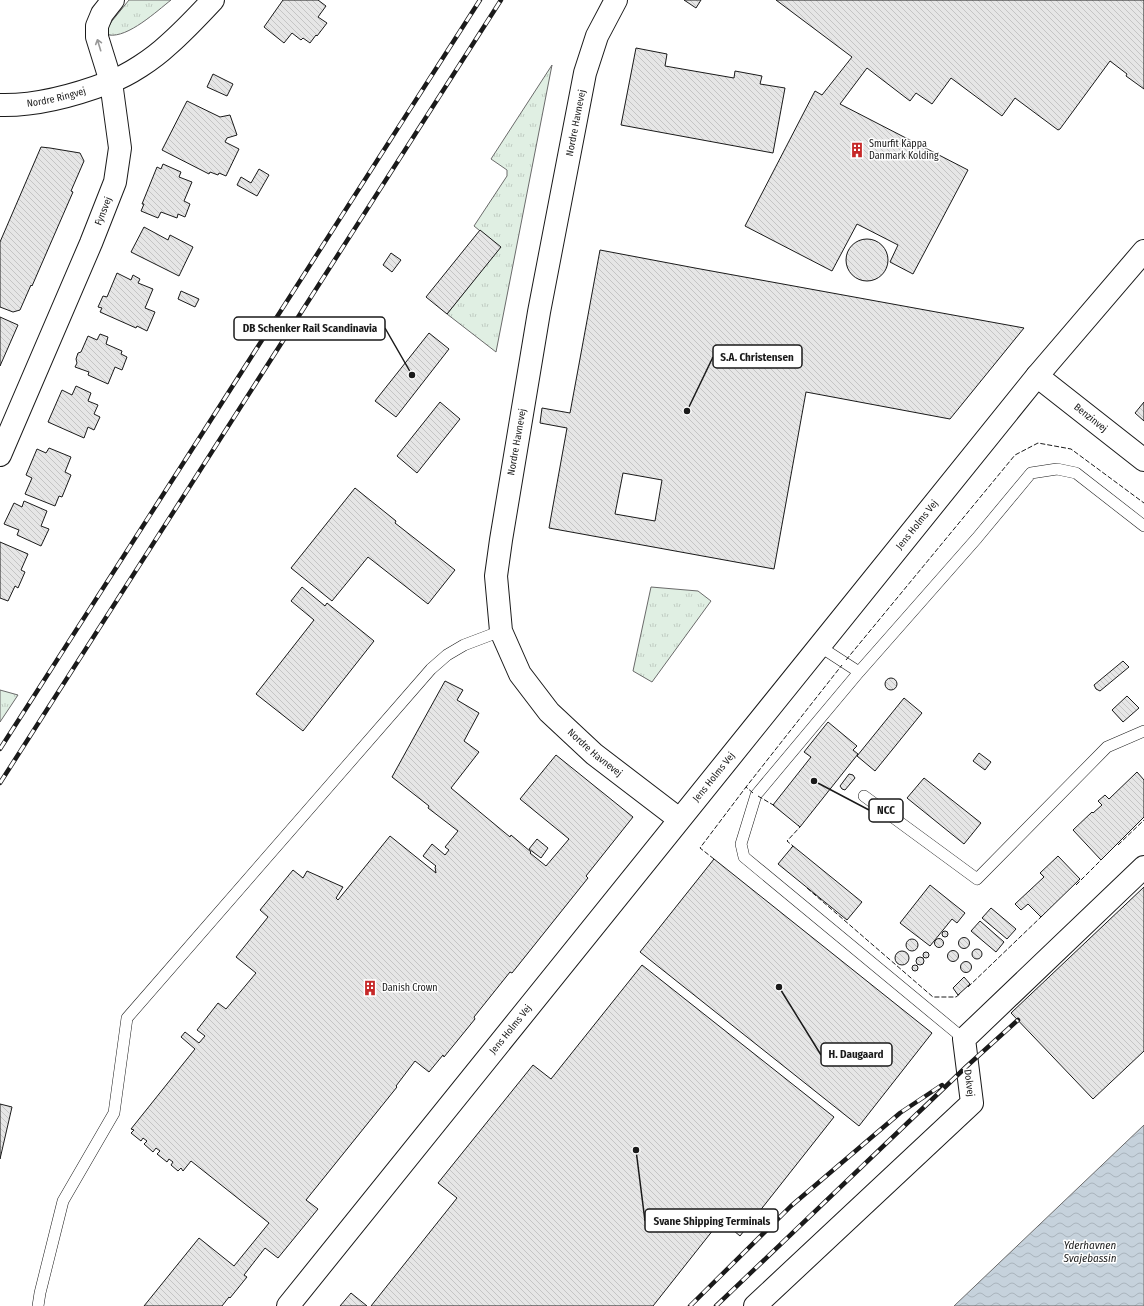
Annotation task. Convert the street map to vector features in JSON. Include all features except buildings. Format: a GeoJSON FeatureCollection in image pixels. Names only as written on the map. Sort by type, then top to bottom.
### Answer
{"type":"FeatureCollection","features":[{"type":"Feature","properties":{"kind":"street","name":"Fynsvej"},"geometry":{"type":"LineString","coordinates":[[0,455],[91,243],[115,182],[120,148],[111,82],[97,37],[97,26],[102,14],[113,0]]}},
{"type":"Feature","properties":{"kind":"street"},"geometry":{"type":"LineString","coordinates":[[111,82],[140,66],[168,46],[214,0]]}},
{"type":"Feature","properties":{"kind":"street","name":"Nordre Havnevej"},"geometry":{"type":"LineString","coordinates":[[616,0],[597,36],[585,73],[539,312],[496,576],[501,631],[520,674],[549,712],[594,754],[679,818]]}},
{"type":"Feature","properties":{"kind":"street","name":"Nordre Ringvej"},"geometry":{"type":"LineString","coordinates":[[0,105],[33,103],[64,97],[111,82]]}},
{"type":"Feature","properties":{"kind":"street","name":"Jens Holms Vej"},"geometry":{"type":"LineString","coordinates":[[288,1306],[1036,376],[1144,251]]}},
{"type":"Feature","properties":{"kind":"street","name":"Benzinvej"},"geometry":{"type":"LineString","coordinates":[[1036,376],[1144,460]]}},
{"type":"Feature","properties":{"kind":"street"},"geometry":{"type":"LineString","coordinates":[[964,1039],[1144,867]]}},
{"type":"Feature","properties":{"kind":"street","name":"Dokvej"},"geometry":{"type":"LineString","coordinates":[[755,1306],[972,1103],[964,1039]]}},
{"type":"Feature","properties":{"kind":"lane"},"geometry":{"type":"LineString","coordinates":[[964,1039],[744,856],[741,844],[756,795],[859,672],[1032,474],[1057,468],[1076,473],[1144,526]]}},
{"type":"Feature","properties":{"kind":"lane"},"geometry":{"type":"LineString","coordinates":[[38,1306],[63,1201],[114,1113],[127,1018],[431,669],[447,655],[464,645],[501,631]]}},
{"type":"Feature","properties":{"kind":"lane"},"geometry":{"type":"LineString","coordinates":[[819,646],[859,672]]}},
{"type":"Feature","properties":{"kind":"lane"},"geometry":{"type":"LineString","coordinates":[[864,796],[976,879],[1107,747],[1144,730]]}},
{"type":"Feature","properties":{"kind":"green space"},"geometry":{"type":"Polygon","coordinates":[[[129,0],[171,0],[142,23],[117,35],[109,35],[107,29],[129,0]]]}},
{"type":"Feature","properties":{"kind":"green space"},"geometry":{"type":"Polygon","coordinates":[[[552,65],[496,352],[447,314],[500,247],[474,226],[507,176],[507,170],[491,159],[552,65]]]}},
{"type":"Feature","properties":{"kind":"green space"},"geometry":{"type":"Polygon","coordinates":[[[651,587],[698,591],[711,601],[652,682],[633,671],[651,587]]]}},
{"type":"Feature","properties":{"kind":"green space"},"geometry":{"type":"Polygon","coordinates":[[[0,690],[18,695],[0,722],[0,690]]]}},
{"type":"Feature","properties":{"kind":"water","name":"Yderhavnen Svajebassin"},"geometry":{"type":"Polygon","coordinates":[[[1144,1125],[1144,1306],[954,1306],[1144,1125]]]}},
{"type":"Feature","properties":{"kind":"railway"},"geometry":{"type":"LineString","coordinates":[[0,749],[480,0]]}},
{"type":"Feature","properties":{"kind":"railway"},"geometry":{"type":"LineString","coordinates":[[0,783],[501,0]]}},
{"type":"Feature","properties":{"kind":"railway"},"geometry":{"type":"LineString","coordinates":[[716,1306],[967,1066],[1018,1020]]}},
{"type":"Feature","properties":{"kind":"railway"},"geometry":{"type":"LineString","coordinates":[[690,1306],[791,1206],[900,1113],[942,1085]]}},
{"type":"Feature","properties":{"kind":"fence"},"geometry":{"type":"LineString","coordinates":[[846,660],[1015,455],[1038,443],[1071,449],[1144,503]]}},
{"type":"Feature","properties":{"kind":"fence"},"geometry":{"type":"LineString","coordinates":[[753,793],[746,787],[842,665]]}},
{"type":"Feature","properties":{"kind":"fence"},"geometry":{"type":"LineString","coordinates":[[714,859],[700,848],[746,787]]}},
{"type":"Feature","properties":{"kind":"fence"},"geometry":{"type":"LineString","coordinates":[[758,796],[775,806]]}},
{"type":"Feature","properties":{"kind":"fence"},"geometry":{"type":"LineString","coordinates":[[1118,845],[1144,820]]}},
{"type":"Feature","properties":{"kind":"fence"},"geometry":{"type":"LineString","coordinates":[[791,848],[793,846],[787,841],[800,827],[798,825]]}},
{"type":"Feature","properties":{"kind":"fence"},"geometry":{"type":"LineString","coordinates":[[1076,885],[1103,858]]}},
{"type":"Feature","properties":{"kind":"fence"},"geometry":{"type":"LineString","coordinates":[[807,888],[933,997],[956,997],[961,993]]}},
{"type":"Feature","properties":{"kind":"fence"},"geometry":{"type":"LineString","coordinates":[[968,987],[1042,916]]}},
{"type":"Feature","properties":{"kind":"place","name":"Smurfit Kappa Danmark Kolding"},"geometry":{"type":"Point","coordinates":[857,150]}},
{"type":"Feature","properties":{"kind":"place","name":"DB Schenker Rail Scandinavia"},"geometry":{"type":"Point","coordinates":[412,375]}},
{"type":"Feature","properties":{"kind":"place","name":"S.A. Christensen"},"geometry":{"type":"Point","coordinates":[687,411]}},
{"type":"Feature","properties":{"kind":"place","name":"NCC"},"geometry":{"type":"Point","coordinates":[814,781]}},
{"type":"Feature","properties":{"kind":"place","name":"H. Daugaard"},"geometry":{"type":"Point","coordinates":[779,987]}},
{"type":"Feature","properties":{"kind":"place","name":"Danish Crown"},"geometry":{"type":"Point","coordinates":[370,988]}},
{"type":"Feature","properties":{"kind":"place","name":"Svane Shipping Terminals"},"geometry":{"type":"Point","coordinates":[636,1150]}}]}
